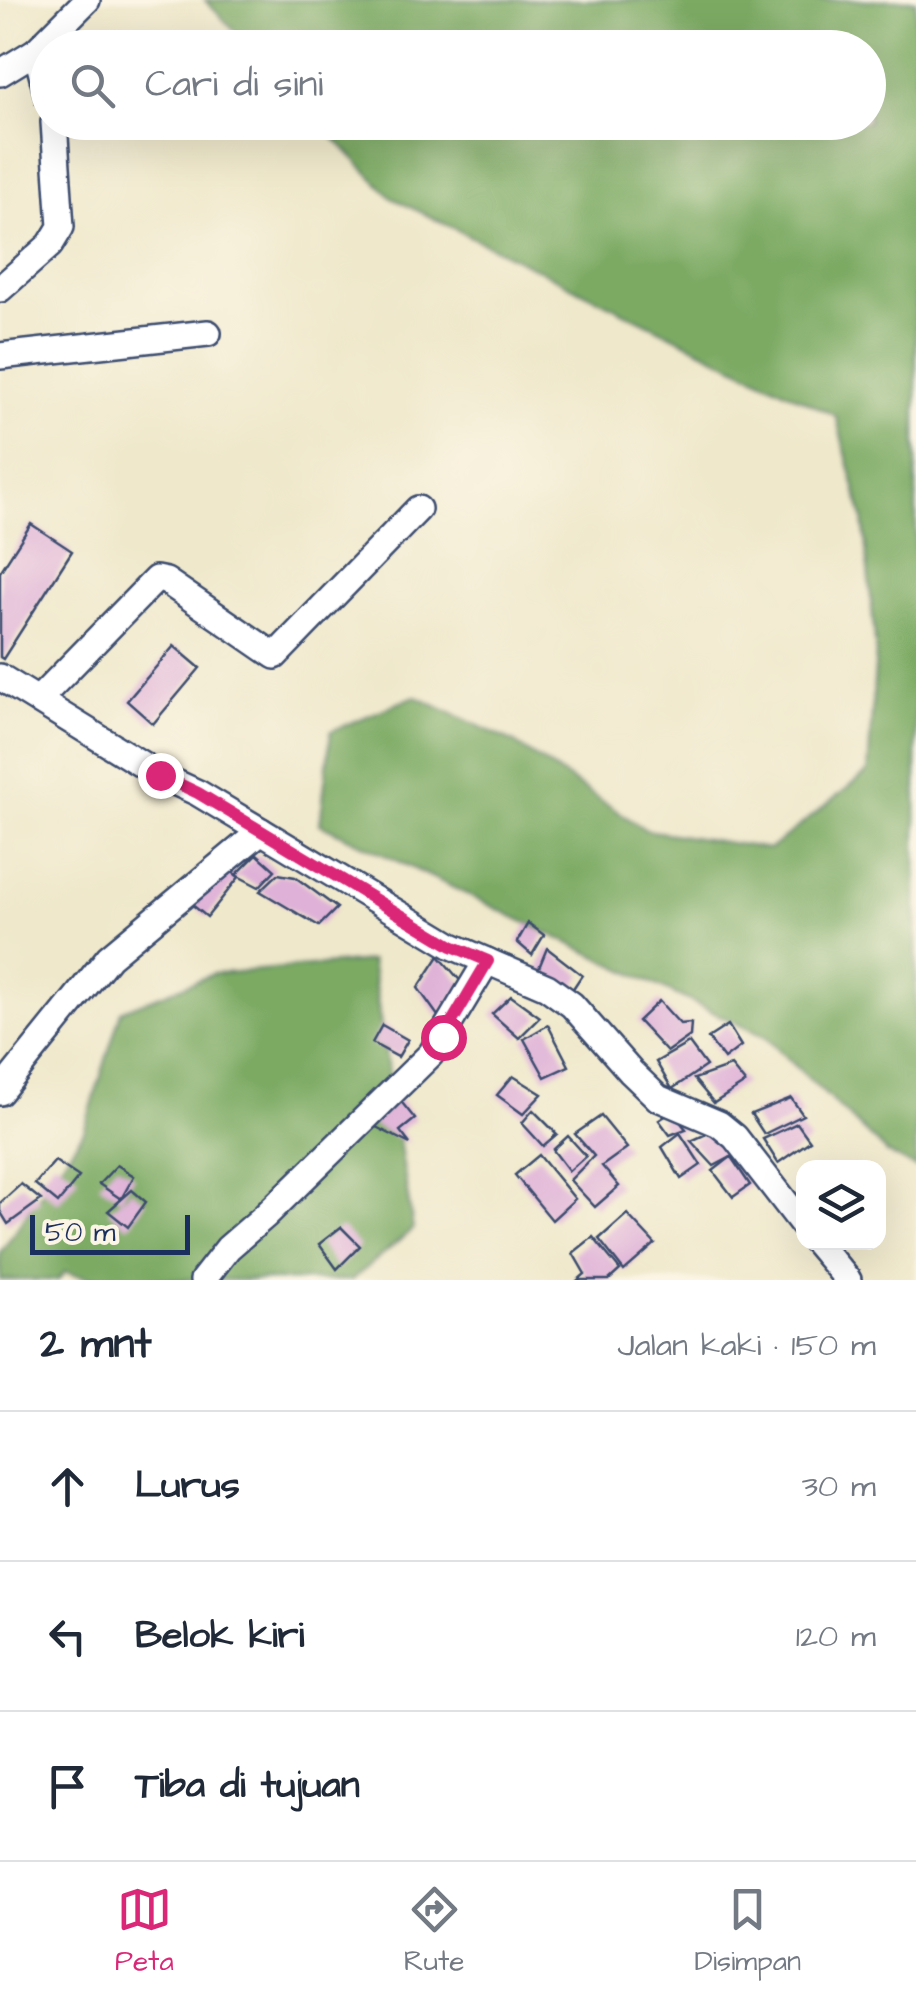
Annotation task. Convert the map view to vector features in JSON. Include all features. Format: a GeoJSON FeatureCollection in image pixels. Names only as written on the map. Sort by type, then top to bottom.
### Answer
{"type":"FeatureCollection","features":[{"type":"Feature","properties":{"kind":"street"},"geometry":{"type":"LineString","coordinates":[[58,30],[87,0]]}},
{"type":"Feature","properties":{"kind":"street"},"geometry":{"type":"LineString","coordinates":[[0,74],[30,56]]}},
{"type":"Feature","properties":{"kind":"street"},"geometry":{"type":"LineString","coordinates":[[0,289],[50,245],[61,227],[55,140]]}},
{"type":"Feature","properties":{"kind":"street"},"geometry":{"type":"LineString","coordinates":[[0,356],[208,333]]}},
{"type":"Feature","properties":{"kind":"street"},"geometry":{"type":"LineString","coordinates":[[38,700],[156,578],[166,580],[275,656],[418,509]]}},
{"type":"Feature","properties":{"kind":"street"},"geometry":{"type":"LineString","coordinates":[[0,677],[452,946],[548,987],[572,1005],[658,1098],[719,1124],[735,1137],[796,1216]]}},
{"type":"Feature","properties":{"kind":"street"},"geometry":{"type":"LineString","coordinates":[[0,1092],[109,956],[261,831]]}},
{"type":"Feature","properties":{"kind":"street"},"geometry":{"type":"LineString","coordinates":[[203,1280],[239,1236],[266,1216],[431,1054],[488,961]]}},
{"type":"Feature","properties":{"kind":"street"},"geometry":{"type":"LineString","coordinates":[[823,1250],[848,1280]]}},
{"type":"Feature","properties":{"kind":"green space"},"geometry":{"type":"Polygon","coordinates":[[[205,0],[916,0],[916,1168],[887,1153],[765,1037],[320,824],[331,731],[415,696],[513,742],[646,830],[770,849],[868,772],[876,651],[863,518],[836,416],[392,198],[336,140],[886,140],[886,30],[234,30],[205,0]]]}},
{"type":"Feature","properties":{"kind":"green space"},"geometry":{"type":"Polygon","coordinates":[[[371,961],[413,1229],[352,1280],[100,1280],[65,1272],[58,1280],[0,1280],[0,1253],[84,1131],[121,1011],[213,974],[371,961]]]}},
{"type":"Feature","properties":{"kind":"building"},"geometry":{"type":"Polygon","coordinates":[[[31,524],[72,551],[3,659],[0,572],[31,524]]]}},
{"type":"Feature","properties":{"kind":"building"},"geometry":{"type":"Polygon","coordinates":[[[174,646],[200,668],[153,724],[127,701],[174,646]]]}},
{"type":"Feature","properties":{"kind":"building"},"geometry":{"type":"Polygon","coordinates":[[[257,854],[275,870],[259,887],[236,875],[257,854]]]}},
{"type":"Feature","properties":{"kind":"building"},"geometry":{"type":"Polygon","coordinates":[[[227,867],[239,877],[207,917],[190,903],[227,867]]]}},
{"type":"Feature","properties":{"kind":"building"},"geometry":{"type":"Polygon","coordinates":[[[278,874],[295,877],[337,908],[319,926],[260,891],[278,874]]]}},
{"type":"Feature","properties":{"kind":"building"},"geometry":{"type":"Polygon","coordinates":[[[528,923],[544,935],[532,955],[517,942],[528,923]]]}},
{"type":"Feature","properties":{"kind":"building"},"geometry":{"type":"Polygon","coordinates":[[[547,948],[582,975],[572,990],[538,970],[547,948]]]}},
{"type":"Feature","properties":{"kind":"building"},"geometry":{"type":"Polygon","coordinates":[[[439,956],[463,984],[438,1016],[418,988],[439,956]]]}},
{"type":"Feature","properties":{"kind":"building"},"geometry":{"type":"Polygon","coordinates":[[[511,996],[540,1017],[519,1038],[492,1014],[511,996]]]}},
{"type":"Feature","properties":{"kind":"building"},"geometry":{"type":"Polygon","coordinates":[[[659,1001],[680,1024],[691,1023],[690,1036],[667,1052],[638,1021],[659,1001]]]}},
{"type":"Feature","properties":{"kind":"building"},"geometry":{"type":"Polygon","coordinates":[[[382,1025],[408,1040],[398,1057],[372,1043],[382,1025]]]}},
{"type":"Feature","properties":{"kind":"building"},"geometry":{"type":"Polygon","coordinates":[[[548,1025],[569,1066],[545,1077],[524,1039],[548,1025]]]}},
{"type":"Feature","properties":{"kind":"building"},"geometry":{"type":"Polygon","coordinates":[[[728,1025],[741,1046],[724,1059],[708,1038],[728,1025]]]}},
{"type":"Feature","properties":{"kind":"building"},"geometry":{"type":"Polygon","coordinates":[[[689,1043],[706,1066],[672,1089],[656,1062],[689,1043]]]}},
{"type":"Feature","properties":{"kind":"building"},"geometry":{"type":"Polygon","coordinates":[[[731,1066],[745,1083],[714,1103],[694,1079],[731,1066]]]}},
{"type":"Feature","properties":{"kind":"building"},"geometry":{"type":"Polygon","coordinates":[[[513,1076],[542,1094],[523,1114],[497,1095],[513,1076]]]}},
{"type":"Feature","properties":{"kind":"building"},"geometry":{"type":"Polygon","coordinates":[[[791,1098],[803,1115],[764,1134],[751,1114],[791,1098]]]}},
{"type":"Feature","properties":{"kind":"building"},"geometry":{"type":"Polygon","coordinates":[[[399,1099],[415,1119],[400,1131],[410,1144],[372,1125],[399,1099]]]}},
{"type":"Feature","properties":{"kind":"building"},"geometry":{"type":"Polygon","coordinates":[[[533,1110],[557,1134],[543,1146],[522,1123],[533,1110]]]}},
{"type":"Feature","properties":{"kind":"building"},"geometry":{"type":"Polygon","coordinates":[[[672,1112],[686,1129],[670,1135],[659,1120],[672,1112]]]}},
{"type":"Feature","properties":{"kind":"building"},"geometry":{"type":"Polygon","coordinates":[[[601,1116],[627,1148],[602,1166],[619,1186],[595,1207],[570,1180],[594,1156],[575,1134],[601,1116]]]}},
{"type":"Feature","properties":{"kind":"building"},"geometry":{"type":"Polygon","coordinates":[[[797,1123],[810,1141],[778,1163],[763,1139],[797,1123]]]}},
{"type":"Feature","properties":{"kind":"building"},"geometry":{"type":"Polygon","coordinates":[[[715,1130],[733,1156],[714,1166],[691,1141],[715,1130]]]}},
{"type":"Feature","properties":{"kind":"building"},"geometry":{"type":"Polygon","coordinates":[[[680,1133],[701,1165],[681,1179],[662,1147],[680,1133]]]}},
{"type":"Feature","properties":{"kind":"building"},"geometry":{"type":"Polygon","coordinates":[[[568,1136],[586,1156],[569,1171],[553,1150],[568,1136]]]}},
{"type":"Feature","properties":{"kind":"building"},"geometry":{"type":"Polygon","coordinates":[[[539,1155],[575,1199],[552,1220],[515,1175],[539,1155]]]}},
{"type":"Feature","properties":{"kind":"building"},"geometry":{"type":"Polygon","coordinates":[[[731,1157],[750,1185],[733,1197],[713,1171],[731,1157]]]}},
{"type":"Feature","properties":{"kind":"building"},"geometry":{"type":"Polygon","coordinates":[[[55,1161],[79,1177],[58,1203],[35,1184],[55,1161]]]}},
{"type":"Feature","properties":{"kind":"building"},"geometry":{"type":"Polygon","coordinates":[[[117,1165],[134,1176],[121,1199],[99,1184],[117,1165]]]}},
{"type":"Feature","properties":{"kind":"building"},"geometry":{"type":"Polygon","coordinates":[[[21,1184],[41,1200],[8,1224],[0,1203],[21,1184]]]}},
{"type":"Feature","properties":{"kind":"building"},"geometry":{"type":"Polygon","coordinates":[[[132,1190],[146,1202],[128,1227],[108,1211],[132,1190]]]}},
{"type":"Feature","properties":{"kind":"building"},"geometry":{"type":"Polygon","coordinates":[[[627,1214],[655,1244],[624,1271],[599,1239],[627,1214]]]}},
{"type":"Feature","properties":{"kind":"building"},"geometry":{"type":"Polygon","coordinates":[[[341,1227],[360,1246],[337,1269],[319,1244],[341,1227]]]}},
{"type":"Feature","properties":{"kind":"building"},"geometry":{"type":"Polygon","coordinates":[[[593,1237],[620,1270],[609,1280],[578,1280],[585,1274],[573,1253],[593,1237]]]}},
{"type":"Feature","properties":{"kind":"route"},"geometry":{"type":"LineString","coordinates":[[160,775],[198,793],[452,946],[488,961],[443,1037]]}}]}
